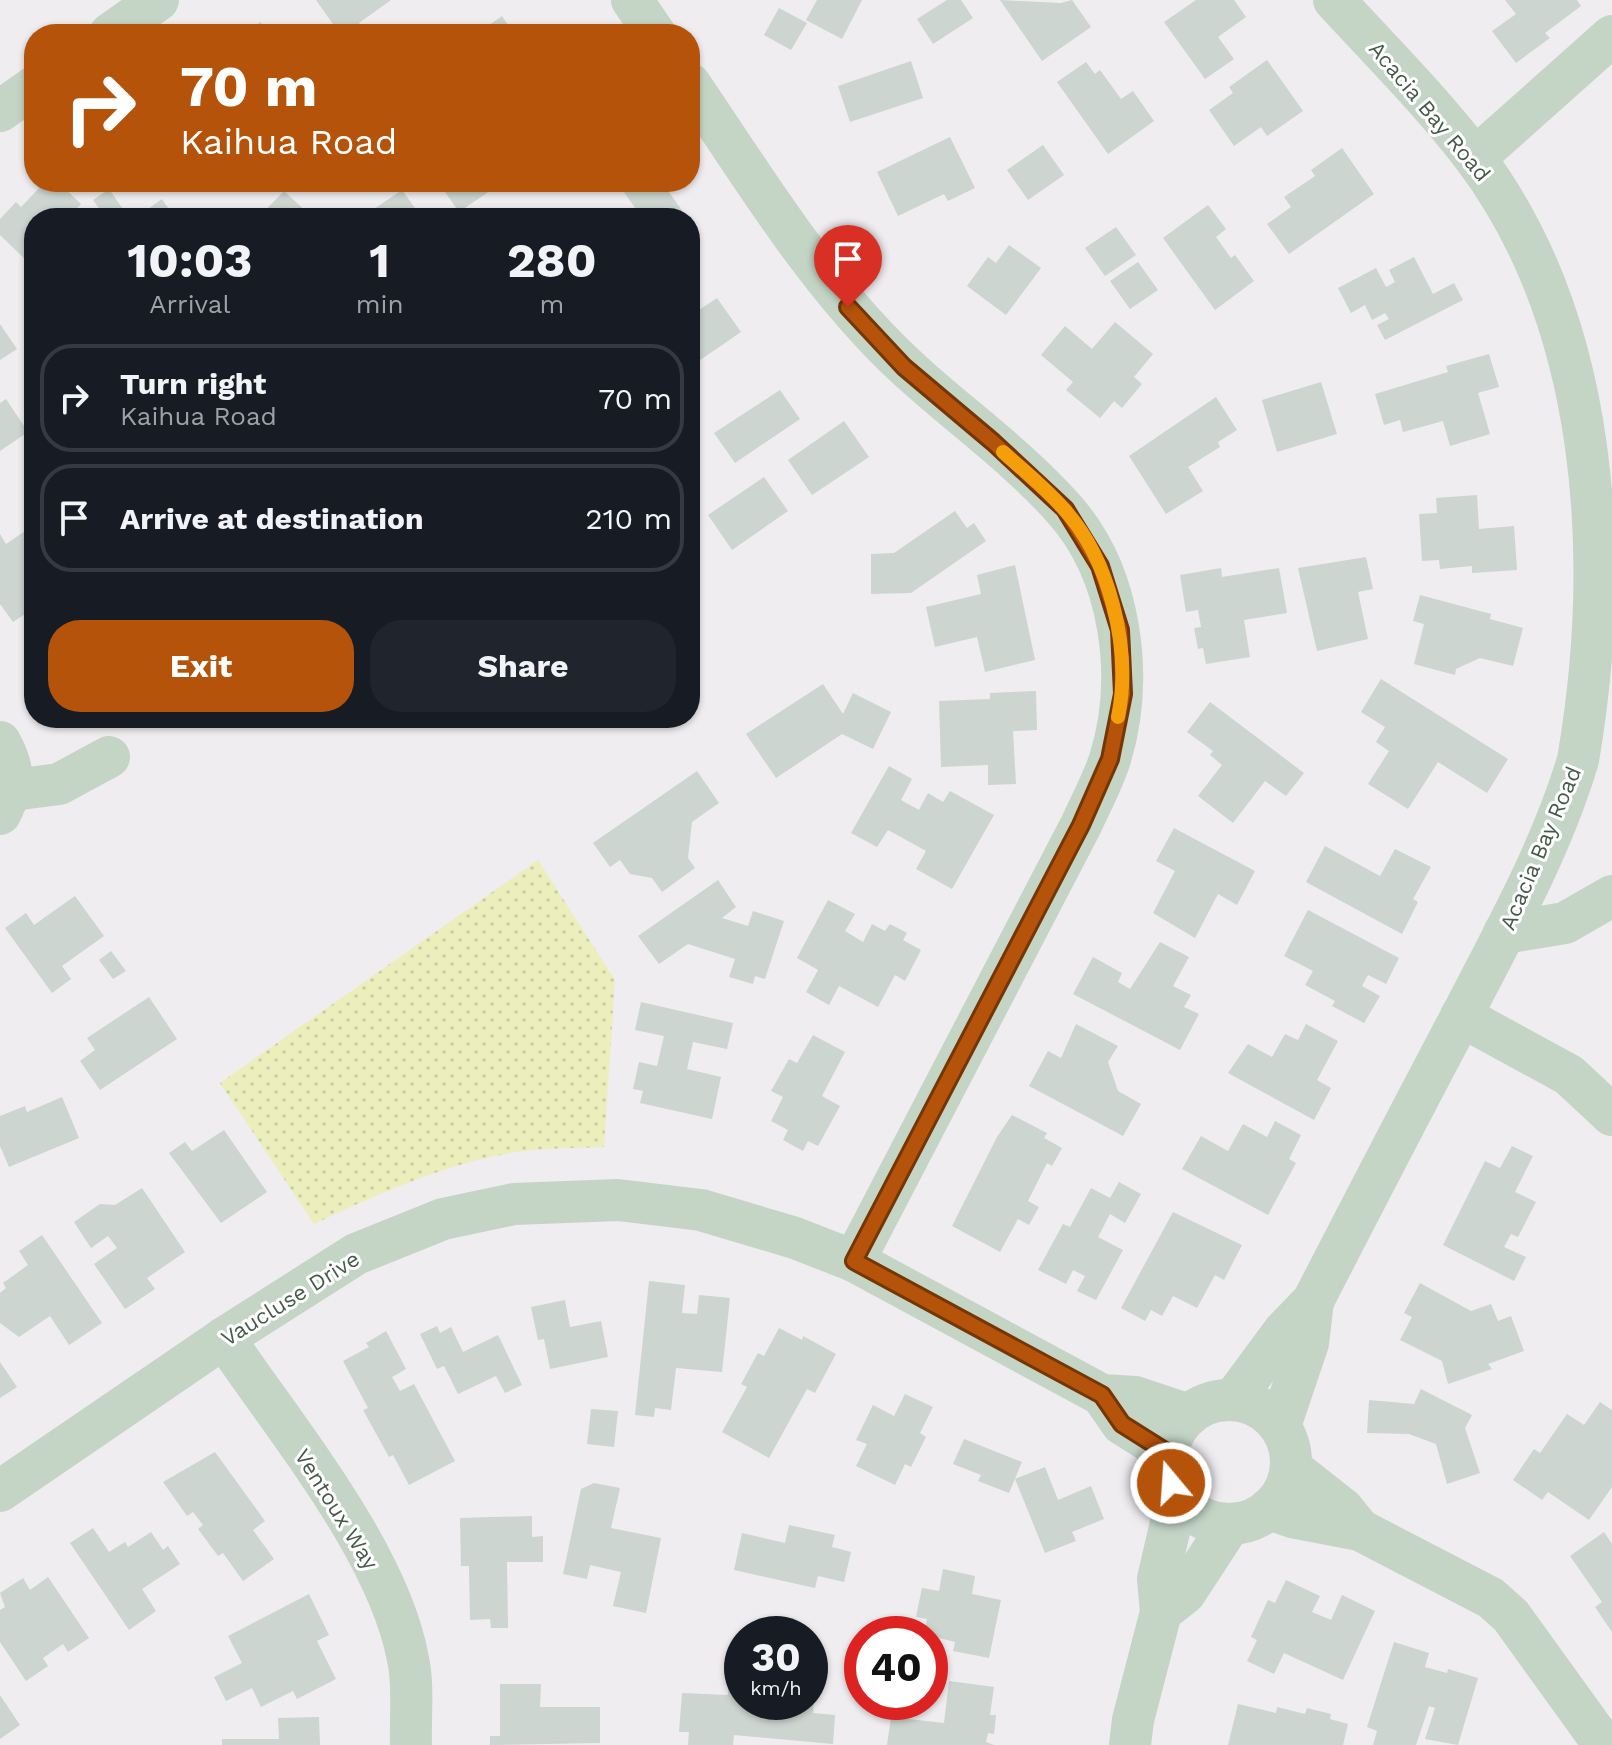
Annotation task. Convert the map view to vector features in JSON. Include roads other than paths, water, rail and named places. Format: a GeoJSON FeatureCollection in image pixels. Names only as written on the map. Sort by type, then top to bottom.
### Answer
{"type":"FeatureCollection","features":[{"type":"Feature","properties":{"kind":"street"},"geometry":{"type":"LineString","coordinates":[[124,24],[158,0]]}},
{"type":"Feature","properties":{"kind":"street"},"geometry":{"type":"LineString","coordinates":[[632,0],[648,24]]}},
{"type":"Feature","properties":{"kind":"street","name":"Acacia Bay Road"},"geometry":{"type":"LineString","coordinates":[[1233,1400],[1284,1331],[1313,1301],[1504,933],[1562,808],[1579,758],[1601,649],[1606,543],[1593,436],[1565,329],[1520,231],[1475,158],[1334,0]]}},
{"type":"Feature","properties":{"kind":"street"},"geometry":{"type":"LineString","coordinates":[[1475,158],[1612,36]]}},
{"type":"Feature","properties":{"kind":"street"},"geometry":{"type":"LineString","coordinates":[[0,111],[24,94]]}},
{"type":"Feature","properties":{"kind":"street"},"geometry":{"type":"LineString","coordinates":[[700,99],[829,287],[904,367],[993,442],[1065,509],[1100,566],[1120,630],[1123,694],[1110,759],[1074,839],[854,1261]]}},
{"type":"Feature","properties":{"kind":"street"},"geometry":{"type":"LineString","coordinates":[[0,742],[10,760],[6,802],[59,784],[109,757]]}},
{"type":"Feature","properties":{"kind":"street"},"geometry":{"type":"LineString","coordinates":[[1504,933],[1565,923],[1612,896]]}},
{"type":"Feature","properties":{"kind":"street"},"geometry":{"type":"LineString","coordinates":[[1461,1016],[1569,1075],[1612,1115]]}},
{"type":"Feature","properties":{"kind":"street","name":"Vaucluse Drive"},"geometry":{"type":"LineString","coordinates":[[0,1491],[224,1338],[356,1254],[443,1219],[514,1204],[618,1200],[701,1210],[795,1238],[854,1261],[1102,1395],[1135,1397],[1189,1415]]}},
{"type":"Feature","properties":{"kind":"street","name":"Acacia Bay Road"},"geometry":{"type":"LineString","coordinates":[[1280,1426],[1308,1343],[1313,1301]]}},
{"type":"Feature","properties":{"kind":"street","name":"Ventoux Way"},"geometry":{"type":"LineString","coordinates":[[224,1338],[362,1540],[394,1607],[409,1662],[411,1745]]}},
{"type":"Feature","properties":{"kind":"street","name":"Vaucluse Drive"},"geometry":{"type":"LineString","coordinates":[[1102,1395],[1122,1424],[1168,1453]]}},
{"type":"Feature","properties":{"kind":"street"},"geometry":{"type":"LineString","coordinates":[[1233,1400],[1267,1412],[1280,1426],[1291,1453],[1291,1468],[1287,1483],[1269,1509],[1251,1520],[1230,1524],[1210,1521],[1192,1511],[1177,1497],[1167,1468],[1168,1453],[1178,1426],[1189,1415],[1202,1406],[1233,1400]]}},
{"type":"Feature","properties":{"kind":"street"},"geometry":{"type":"LineString","coordinates":[[1291,1468],[1343,1509],[1360,1530]]}},
{"type":"Feature","properties":{"kind":"street"},"geometry":{"type":"LineString","coordinates":[[1130,1745],[1133,1720],[1161,1612],[1158,1579],[1177,1497]]}},
{"type":"Feature","properties":{"kind":"street"},"geometry":{"type":"LineString","coordinates":[[1269,1509],[1292,1517],[1360,1530],[1491,1598],[1511,1616],[1604,1745]]}},
{"type":"Feature","properties":{"kind":"street"},"geometry":{"type":"LineString","coordinates":[[1161,1612],[1185,1593],[1230,1524]]}}]}
